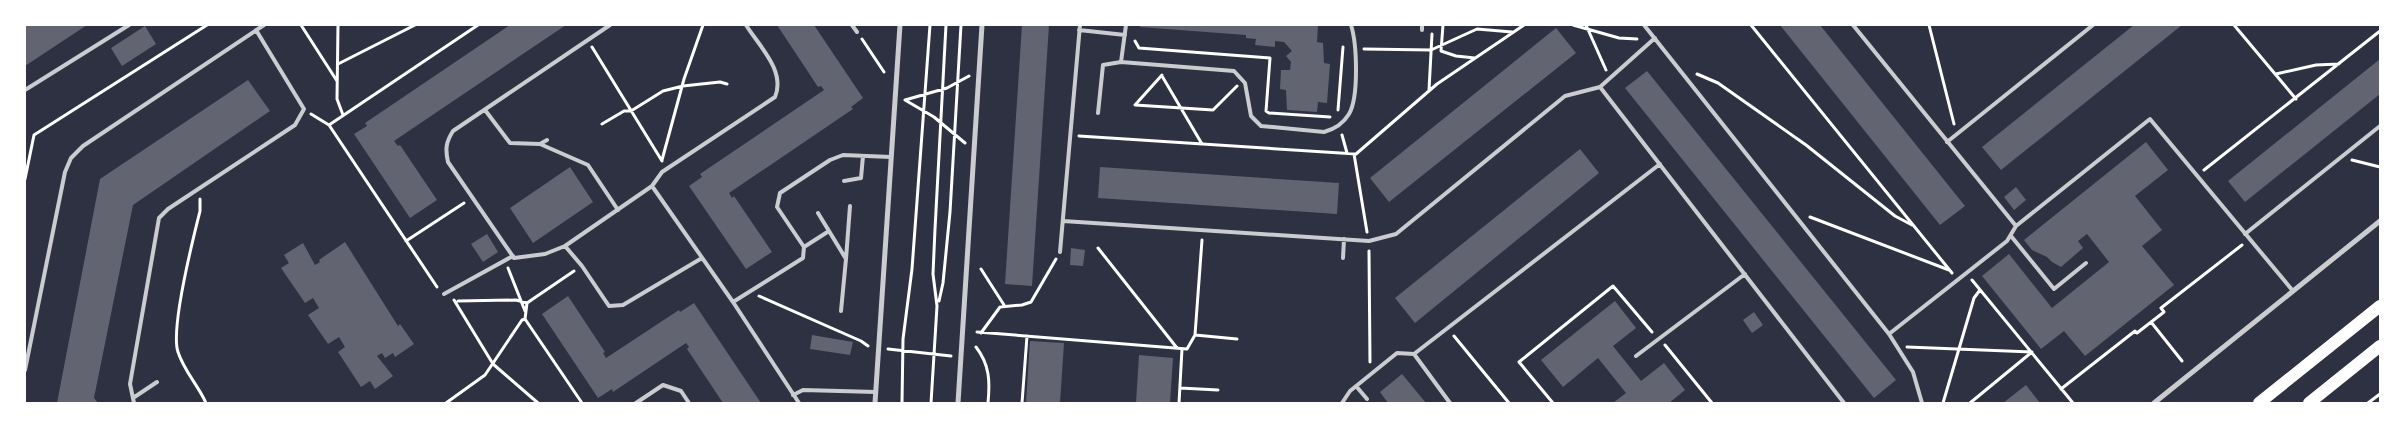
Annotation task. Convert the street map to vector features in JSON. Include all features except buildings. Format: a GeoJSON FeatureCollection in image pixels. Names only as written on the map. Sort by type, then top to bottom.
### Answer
{"type":"FeatureCollection","features":[{"type":"Feature","properties":{"kind":"main road"},"geometry":{"type":"LineString","coordinates":[[2259,403],[2380,306]]}},
{"type":"Feature","properties":{"kind":"main road"},"geometry":{"type":"LineString","coordinates":[[2309,403],[2380,346]]}},
{"type":"Feature","properties":{"kind":"street"},"geometry":{"type":"LineString","coordinates":[[876,403],[900,25]]}},
{"type":"Feature","properties":{"kind":"street"},"geometry":{"type":"LineString","coordinates":[[958,403],[982,25]]}},
{"type":"Feature","properties":{"kind":"street"},"geometry":{"type":"LineString","coordinates":[[2154,403],[2380,221]]}},
{"type":"Feature","properties":{"kind":"lane"},"geometry":{"type":"LineString","coordinates":[[25,90],[129,25]]}},
{"type":"Feature","properties":{"kind":"lane"},"geometry":{"type":"LineString","coordinates":[[25,370],[65,172],[70,158],[83,146],[264,25]]}},
{"type":"Feature","properties":{"kind":"lane"},"geometry":{"type":"LineString","coordinates":[[610,25],[453,131],[447,141],[445,151],[448,162],[514,258],[545,254],[565,246],[652,186],[668,169],[775,97],[779,80],[776,71],[746,25]]}},
{"type":"Feature","properties":{"kind":"lane"},"geometry":{"type":"LineString","coordinates":[[852,25],[857,32]]}},
{"type":"Feature","properties":{"kind":"lane"},"geometry":{"type":"LineString","coordinates":[[1121,62],[1126,25]]}},
{"type":"Feature","properties":{"kind":"lane"},"geometry":{"type":"LineString","coordinates":[[1422,25],[1422,30]]}},
{"type":"Feature","properties":{"kind":"lane"},"geometry":{"type":"LineString","coordinates":[[1644,25],[1889,334],[1913,372],[1922,403]]}},
{"type":"Feature","properties":{"kind":"lane"},"geometry":{"type":"LineString","coordinates":[[1853,25],[2016,226]]}},
{"type":"Feature","properties":{"kind":"lane"},"geometry":{"type":"LineString","coordinates":[[1947,142],[2093,25]]}},
{"type":"Feature","properties":{"kind":"lane"},"geometry":{"type":"LineString","coordinates":[[1060,252],[1079,27],[1124,36]]}},
{"type":"Feature","properties":{"kind":"lane"},"geometry":{"type":"LineString","coordinates":[[1098,113],[1103,65],[1121,62],[1234,71],[1245,83],[1251,116],[1260,126],[1324,132],[1333,130],[1350,113],[1354,92],[1356,49],[1352,27]]}},
{"type":"Feature","properties":{"kind":"lane"},"geometry":{"type":"LineString","coordinates":[[157,382],[133,401],[130,384],[159,218],[162,213],[295,125],[304,110],[256,30]]}},
{"type":"Feature","properties":{"kind":"lane"},"geometry":{"type":"LineString","coordinates":[[1063,221],[1369,241],[1396,234],[1565,96],[1600,86],[1655,38]]}},
{"type":"Feature","properties":{"kind":"lane"},"geometry":{"type":"LineString","coordinates":[[1600,86],[1844,403]]}},
{"type":"Feature","properties":{"kind":"lane"},"geometry":{"type":"LineString","coordinates":[[484,110],[510,143],[540,144],[588,165],[618,210]]}},
{"type":"Feature","properties":{"kind":"lane"},"geometry":{"type":"LineString","coordinates":[[1889,334],[1958,281],[2011,236],[2016,226],[2150,119],[2293,291]]}},
{"type":"Feature","properties":{"kind":"lane"},"geometry":{"type":"LineString","coordinates":[[2245,234],[2380,126]]}},
{"type":"Feature","properties":{"kind":"lane"},"geometry":{"type":"LineString","coordinates":[[540,144],[547,140]]}},
{"type":"Feature","properties":{"kind":"lane"},"geometry":{"type":"LineString","coordinates":[[733,302],[803,258],[804,247],[777,207],[780,193],[830,160],[844,155],[891,157]]}},
{"type":"Feature","properties":{"kind":"lane"},"geometry":{"type":"LineString","coordinates":[[844,181],[861,178],[863,156]]}},
{"type":"Feature","properties":{"kind":"lane"},"geometry":{"type":"LineString","coordinates":[[1342,403],[1356,386],[1397,353],[1414,354],[1660,164]]}},
{"type":"Feature","properties":{"kind":"lane"},"geometry":{"type":"LineString","coordinates":[[652,186],[733,302],[799,403]]}},
{"type":"Feature","properties":{"kind":"lane"},"geometry":{"type":"LineString","coordinates":[[841,311],[850,206]]}},
{"type":"Feature","properties":{"kind":"lane"},"geometry":{"type":"LineString","coordinates":[[818,214],[846,259]]}},
{"type":"Feature","properties":{"kind":"lane"},"geometry":{"type":"LineString","coordinates":[[804,247],[829,231]]}},
{"type":"Feature","properties":{"kind":"lane"},"geometry":{"type":"LineString","coordinates":[[2011,236],[2054,288],[2086,263]]}},
{"type":"Feature","properties":{"kind":"lane"},"geometry":{"type":"LineString","coordinates":[[1343,258],[1344,240]]}},
{"type":"Feature","properties":{"kind":"lane"},"geometry":{"type":"LineString","coordinates":[[565,246],[582,266],[609,306],[623,305],[702,258]]}},
{"type":"Feature","properties":{"kind":"lane"},"geometry":{"type":"LineString","coordinates":[[444,294],[513,256]]}},
{"type":"Feature","properties":{"kind":"lane"},"geometry":{"type":"LineString","coordinates":[[1636,356],[1745,274]]}},
{"type":"Feature","properties":{"kind":"lane"},"geometry":{"type":"LineString","coordinates":[[1414,354],[1450,403]]}},
{"type":"Feature","properties":{"kind":"lane"},"geometry":{"type":"LineString","coordinates":[[636,403],[663,385],[681,391],[689,403]]}},
{"type":"Feature","properties":{"kind":"lane"},"geometry":{"type":"LineString","coordinates":[[1356,386],[1367,399]]}},
{"type":"Feature","properties":{"kind":"lane"},"geometry":{"type":"LineString","coordinates":[[794,395],[803,390],[876,392]]}},
{"type":"Feature","properties":{"kind":"path"},"geometry":{"type":"LineString","coordinates":[[25,180],[34,135],[207,25]]}},
{"type":"Feature","properties":{"kind":"path"},"geometry":{"type":"LineString","coordinates":[[301,25],[338,82]]}},
{"type":"Feature","properties":{"kind":"path"},"geometry":{"type":"LineString","coordinates":[[338,25],[338,107],[343,115]]}},
{"type":"Feature","properties":{"kind":"path"},"geometry":{"type":"LineString","coordinates":[[338,64],[415,25]]}},
{"type":"Feature","properties":{"kind":"path"},"geometry":{"type":"LineString","coordinates":[[329,125],[478,25]]}},
{"type":"Feature","properties":{"kind":"path"},"geometry":{"type":"LineString","coordinates":[[662,160],[703,25]]}},
{"type":"Feature","properties":{"kind":"path"},"geometry":{"type":"LineString","coordinates":[[902,403],[904,350],[930,25]]}},
{"type":"Feature","properties":{"kind":"path"},"geometry":{"type":"LineString","coordinates":[[931,403],[937,306],[933,265],[939,122],[946,25]]}},
{"type":"Feature","properties":{"kind":"path"},"geometry":{"type":"LineString","coordinates":[[937,306],[943,283],[950,212],[961,25]]}},
{"type":"Feature","properties":{"kind":"path"},"geometry":{"type":"LineString","coordinates":[[1443,25],[1441,51],[1456,56],[1475,58]]}},
{"type":"Feature","properties":{"kind":"path"},"geometry":{"type":"LineString","coordinates":[[1573,25],[1587,27],[1626,39],[1655,38]]}},
{"type":"Feature","properties":{"kind":"path"},"geometry":{"type":"LineString","coordinates":[[1751,25],[1958,281]]}},
{"type":"Feature","properties":{"kind":"path"},"geometry":{"type":"LineString","coordinates":[[1930,25],[1957,134]]}},
{"type":"Feature","properties":{"kind":"path"},"geometry":{"type":"LineString","coordinates":[[2234,25],[2296,99]]}},
{"type":"Feature","properties":{"kind":"path"},"geometry":{"type":"LineString","coordinates":[[1135,36],[1136,46],[1139,48],[1270,58],[1266,111],[1269,113],[1328,118],[1338,113],[1344,36],[1352,27]]}},
{"type":"Feature","properties":{"kind":"path"},"geometry":{"type":"LineString","coordinates":[[1587,27],[1610,78]]}},
{"type":"Feature","properties":{"kind":"path"},"geometry":{"type":"LineString","coordinates":[[1356,49],[1431,50],[1477,29],[1513,32]]}},
{"type":"Feature","properties":{"kind":"path"},"geometry":{"type":"LineString","coordinates":[[1429,91],[1432,31]]}},
{"type":"Feature","properties":{"kind":"path"},"geometry":{"type":"LineString","coordinates":[[2197,176],[2380,31]]}},
{"type":"Feature","properties":{"kind":"path"},"geometry":{"type":"LineString","coordinates":[[860,37],[884,72]]}},
{"type":"Feature","properties":{"kind":"path"},"geometry":{"type":"LineString","coordinates":[[587,40],[668,169]]}},
{"type":"Feature","properties":{"kind":"path"},"geometry":{"type":"LineString","coordinates":[[2276,74],[2316,65],[2339,64]]}},
{"type":"Feature","properties":{"kind":"path"},"geometry":{"type":"LineString","coordinates":[[1678,67],[1718,83],[1806,145],[1895,216],[1915,227]]}},
{"type":"Feature","properties":{"kind":"path"},"geometry":{"type":"LineString","coordinates":[[895,99],[905,100],[924,95],[957,82],[979,70]]}},
{"type":"Feature","properties":{"kind":"path"},"geometry":{"type":"LineString","coordinates":[[1202,144],[1181,108],[1162,75],[1135,105],[1172,107],[1181,108],[1213,110],[1242,80]]}},
{"type":"Feature","properties":{"kind":"path"},"geometry":{"type":"LineString","coordinates":[[602,124],[624,111],[632,111],[663,91],[683,86],[720,82],[727,84]]}},
{"type":"Feature","properties":{"kind":"path"},"geometry":{"type":"LineString","coordinates":[[905,100],[923,110],[974,150]]}},
{"type":"Feature","properties":{"kind":"path"},"geometry":{"type":"LineString","coordinates":[[304,110],[329,125],[433,283],[444,294],[457,301],[527,303],[582,266]]}},
{"type":"Feature","properties":{"kind":"path"},"geometry":{"type":"LineString","coordinates":[[1354,154],[1369,241],[1370,375]]}},
{"type":"Feature","properties":{"kind":"path"},"geometry":{"type":"LineString","coordinates":[[2343,156],[2355,162],[2380,167]]}},
{"type":"Feature","properties":{"kind":"path"},"geometry":{"type":"LineString","coordinates":[[198,189],[200,211],[185,278],[176,344],[182,361],[206,403]]}},
{"type":"Feature","properties":{"kind":"path"},"geometry":{"type":"LineString","coordinates":[[406,241],[473,198]]}},
{"type":"Feature","properties":{"kind":"path"},"geometry":{"type":"LineString","coordinates":[[1791,210],[1963,276]]}},
{"type":"Feature","properties":{"kind":"path"},"geometry":{"type":"LineString","coordinates":[[1060,252],[1031,302],[1022,305],[1004,305],[992,316],[979,333],[1187,349],[1195,335],[1203,231]]}},
{"type":"Feature","properties":{"kind":"path"},"geometry":{"type":"LineString","coordinates":[[2061,389],[2135,331],[2137,334],[2164,312],[2161,308],[2250,239]]}},
{"type":"Feature","properties":{"kind":"path"},"geometry":{"type":"LineString","coordinates":[[1098,248],[1177,348]]}},
{"type":"Feature","properties":{"kind":"path"},"geometry":{"type":"LineString","coordinates":[[506,260],[526,313]]}},
{"type":"Feature","properties":{"kind":"path"},"geometry":{"type":"LineString","coordinates":[[981,269],[1004,305]]}},
{"type":"Feature","properties":{"kind":"path"},"geometry":{"type":"LineString","coordinates":[[1967,272],[2073,403]]}},
{"type":"Feature","properties":{"kind":"path"},"geometry":{"type":"LineString","coordinates":[[1552,403],[1519,362],[1612,286],[1645,325],[1659,338],[1712,403]]}},
{"type":"Feature","properties":{"kind":"path"},"geometry":{"type":"LineString","coordinates":[[1943,403],[1974,298],[1980,290]]}},
{"type":"Feature","properties":{"kind":"path"},"geometry":{"type":"LineString","coordinates":[[749,292],[871,347]]}},
{"type":"Feature","properties":{"kind":"path"},"geometry":{"type":"LineString","coordinates":[[457,301],[493,364],[538,403]]}},
{"type":"Feature","properties":{"kind":"path"},"geometry":{"type":"LineString","coordinates":[[527,303],[526,319],[582,403]]}},
{"type":"Feature","properties":{"kind":"path"},"geometry":{"type":"LineString","coordinates":[[446,403],[483,378],[522,320],[526,319]]}},
{"type":"Feature","properties":{"kind":"path"},"geometry":{"type":"LineString","coordinates":[[2151,322],[2182,360]]}},
{"type":"Feature","properties":{"kind":"path"},"geometry":{"type":"LineString","coordinates":[[1447,327],[1509,403]]}},
{"type":"Feature","properties":{"kind":"path"},"geometry":{"type":"LineString","coordinates":[[1195,335],[1237,339]]}},
{"type":"Feature","properties":{"kind":"path"},"geometry":{"type":"LineString","coordinates":[[1022,403],[1027,336]]}},
{"type":"Feature","properties":{"kind":"path"},"geometry":{"type":"LineString","coordinates":[[1897,346],[2032,352]]}},
{"type":"Feature","properties":{"kind":"path"},"geometry":{"type":"LineString","coordinates":[[976,347],[987,363],[989,373],[988,403]]}},
{"type":"Feature","properties":{"kind":"path"},"geometry":{"type":"LineString","coordinates":[[888,349],[952,356]]}},
{"type":"Feature","properties":{"kind":"path"},"geometry":{"type":"LineString","coordinates":[[1179,403],[1182,349]]}},
{"type":"Feature","properties":{"kind":"path"},"geometry":{"type":"LineString","coordinates":[[1970,403],[2032,352]]}},
{"type":"Feature","properties":{"kind":"path"},"geometry":{"type":"LineString","coordinates":[[1180,388],[1218,390]]}},
{"type":"Feature","properties":{"kind":"path"},"geometry":{"type":"LineString","coordinates":[[2368,403],[2380,394]]}}]}
